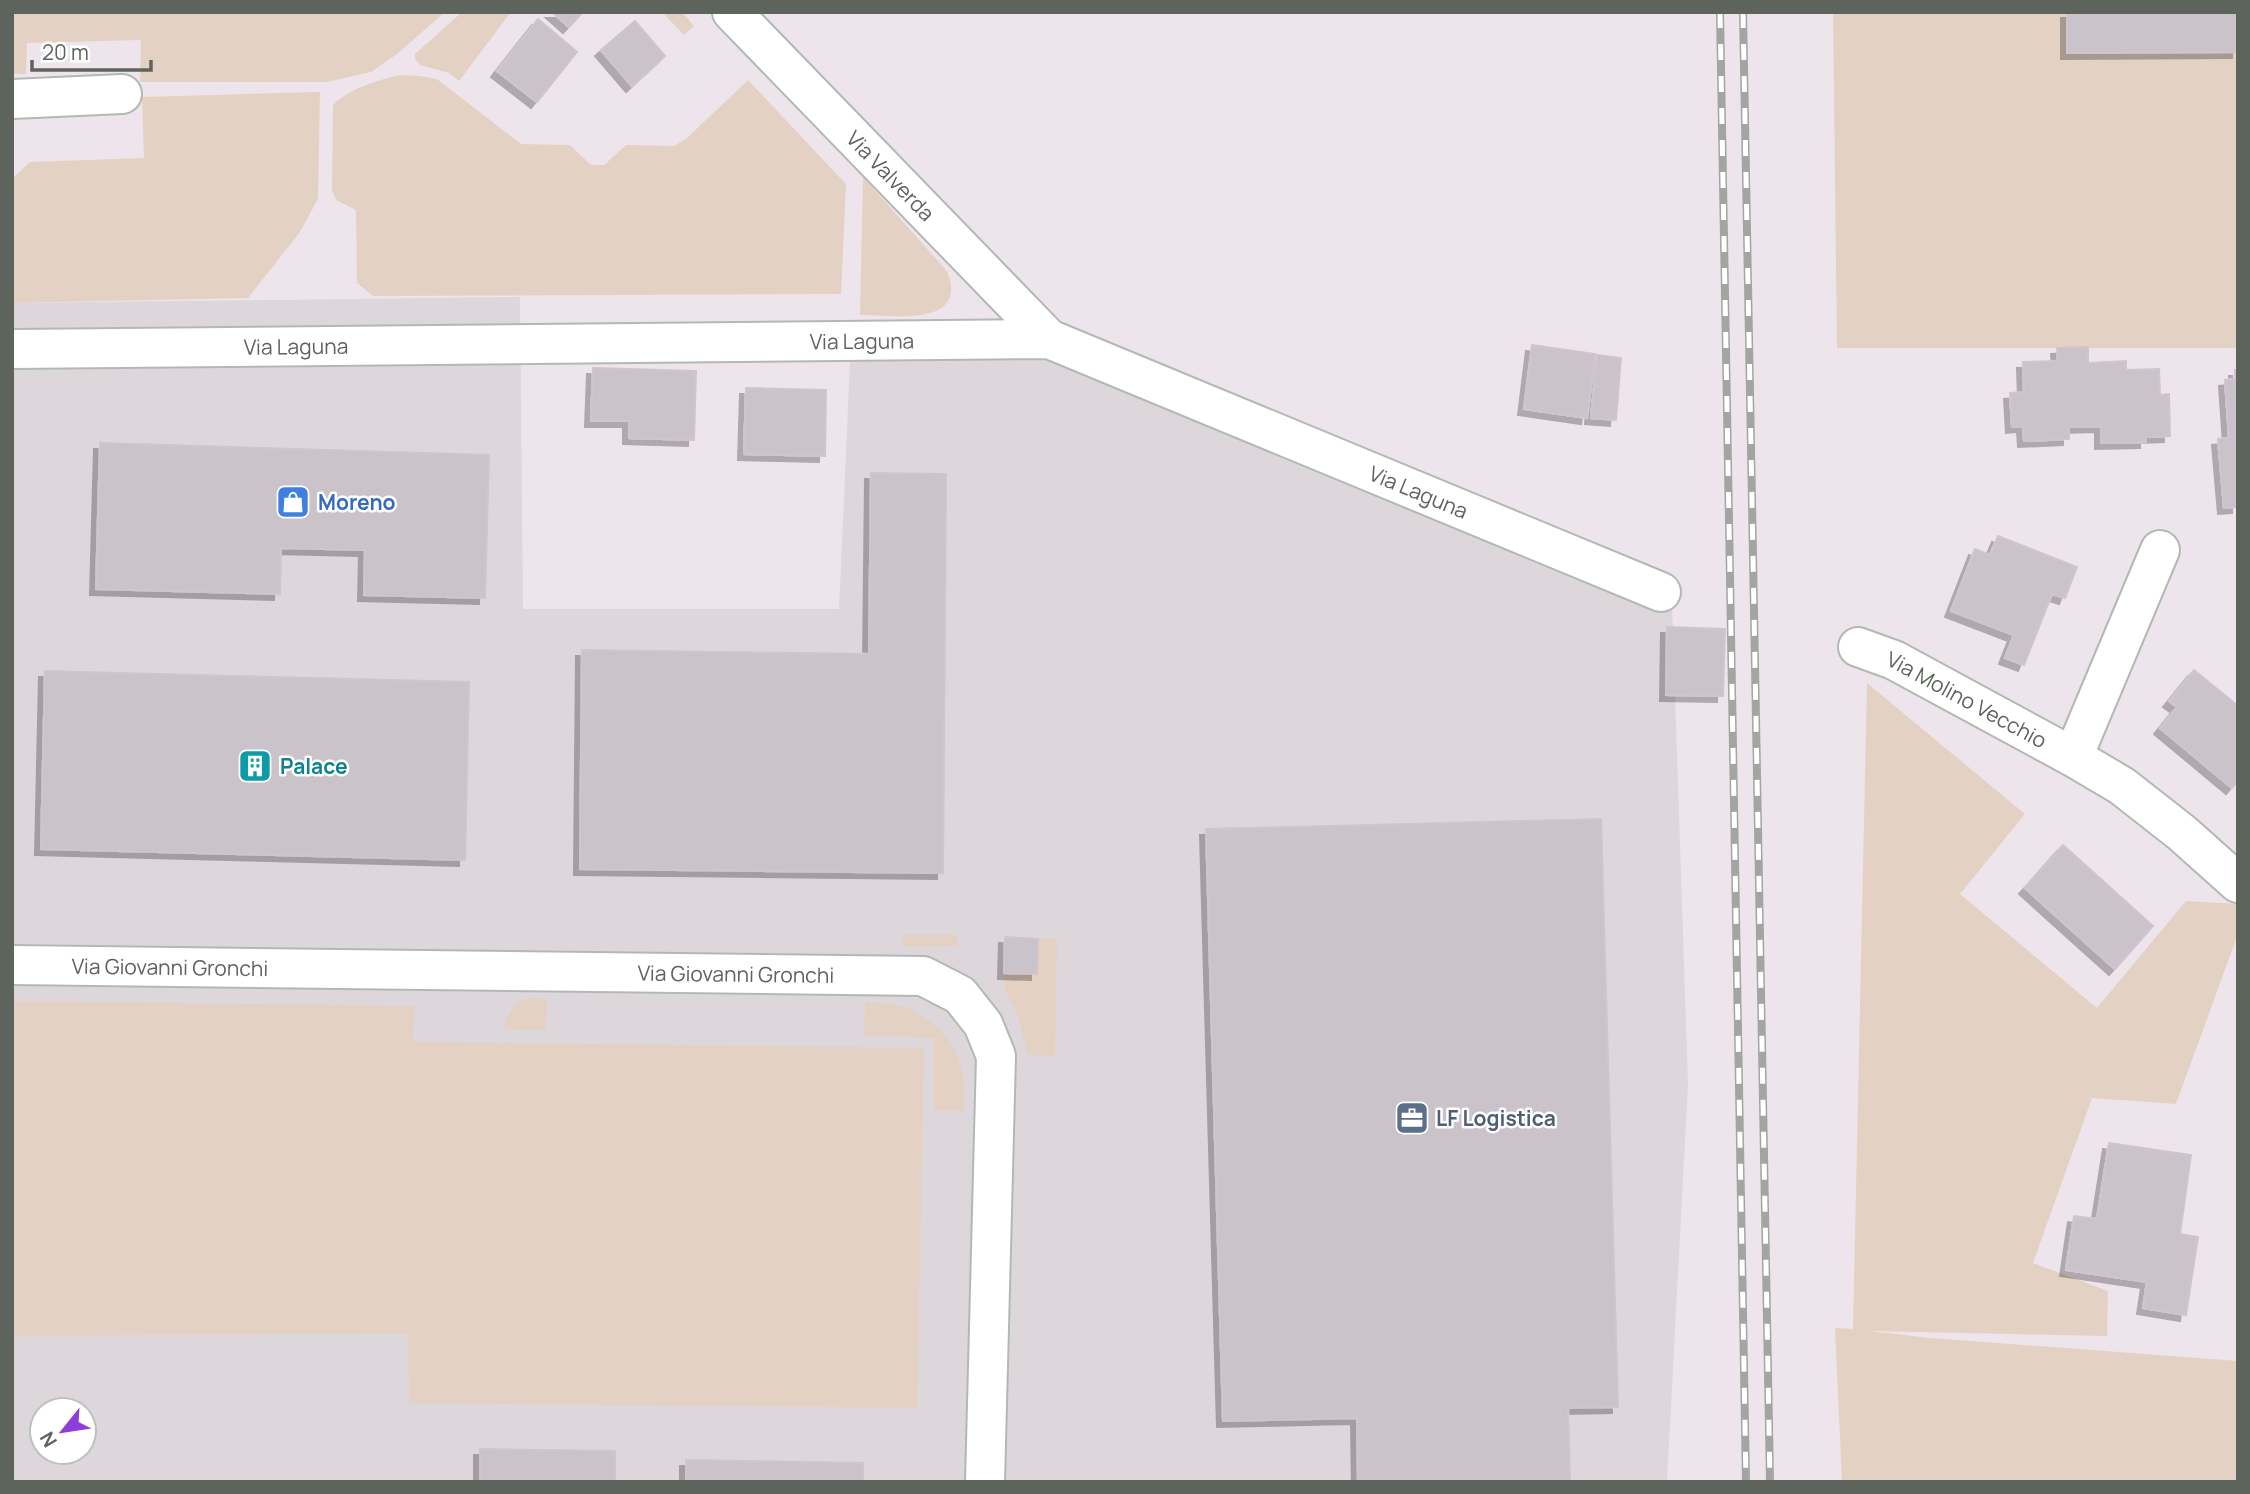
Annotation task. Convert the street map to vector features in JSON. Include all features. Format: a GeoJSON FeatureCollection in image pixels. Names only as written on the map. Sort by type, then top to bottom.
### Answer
{"type":"FeatureCollection","features":[{"type":"Feature","properties":{"kind":"street","name":"Via Valverda"},"geometry":{"type":"LineString","coordinates":[[732,12],[1049,339]]}},
{"type":"Feature","properties":{"kind":"street"},"geometry":{"type":"LineString","coordinates":[[12,99],[122,94]]}},
{"type":"Feature","properties":{"kind":"street","name":"Via Laguna"},"geometry":{"type":"LineString","coordinates":[[12,349],[1049,339],[1661,592]]}},
{"type":"Feature","properties":{"kind":"street","name":"Via Molino Vecchio"},"geometry":{"type":"LineString","coordinates":[[2073,757],[2160,550]]}},
{"type":"Feature","properties":{"kind":"street","name":"Via Molino Vecchio"},"geometry":{"type":"LineString","coordinates":[[1858,647],[1894,660],[2122,786],[2234,873]]}},
{"type":"Feature","properties":{"kind":"street","name":"Via Giovanni Gronchi"},"geometry":{"type":"LineString","coordinates":[[12,965],[923,976],[960,995],[983,1024],[996,1056],[985,1482]]}},
{"type":"Feature","properties":{"kind":"shaded area"},"geometry":{"type":"Polygon","coordinates":[[[12,12],[445,12],[397,54],[371,72],[327,82],[140,82],[141,40],[27,43],[26,74],[12,74],[12,12]]]}},
{"type":"Feature","properties":{"kind":"shaded area"},"geometry":{"type":"Polygon","coordinates":[[[462,12],[511,12],[459,81],[449,73],[420,65],[415,54],[462,12]]]}},
{"type":"Feature","properties":{"kind":"shaded area"},"geometry":{"type":"Polygon","coordinates":[[[662,12],[682,12],[694,26],[684,35],[662,12]]]}},
{"type":"Feature","properties":{"kind":"shaded area"},"geometry":{"type":"Polygon","coordinates":[[[1833,12],[2238,12],[2238,348],[1837,348],[1833,12]]]}},
{"type":"Feature","properties":{"kind":"shaded area"},"geometry":{"type":"Polygon","coordinates":[[[399,75],[437,79],[521,144],[570,145],[591,165],[604,165],[626,145],[674,146],[686,139],[748,80],[846,184],[841,294],[373,296],[357,283],[356,210],[336,200],[332,190],[333,105],[356,89],[399,75]]]}},
{"type":"Feature","properties":{"kind":"shaded area"},"geometry":{"type":"Polygon","coordinates":[[[320,92],[318,199],[300,232],[248,298],[12,303],[12,179],[30,162],[144,158],[142,97],[320,92]]]}},
{"type":"Feature","properties":{"kind":"shaded area"},"geometry":{"type":"Polygon","coordinates":[[[863,177],[947,271],[951,289],[947,302],[938,310],[907,316],[860,315],[863,177]]]}},
{"type":"Feature","properties":{"kind":"shaded area"},"geometry":{"type":"Polygon","coordinates":[[[520,297],[523,609],[839,609],[850,362],[1026,339],[1672,603],[1688,1084],[1667,1482],[12,1482],[12,303],[520,297]]]}},
{"type":"Feature","properties":{"kind":"shaded area"},"geometry":{"type":"Polygon","coordinates":[[[1867,683],[2025,814],[1960,894],[2097,1008],[2186,901],[2238,904],[2238,934],[2176,1104],[2092,1098],[2033,1263],[2108,1291],[2107,1336],[1869,1331],[2238,1361],[2238,1482],[1842,1482],[1835,1328],[1853,1329],[1867,683]]]}},
{"type":"Feature","properties":{"kind":"shaded area"},"geometry":{"type":"Polygon","coordinates":[[[902,935],[957,935],[958,947],[903,947],[902,935]]]}},
{"type":"Feature","properties":{"kind":"shaded area"},"geometry":{"type":"Polygon","coordinates":[[[1038,939],[1057,939],[1055,1056],[1028,1055],[1018,1016],[1005,990],[1004,973],[1036,974],[1038,939]]]}},
{"type":"Feature","properties":{"kind":"shaded area"},"geometry":{"type":"Polygon","coordinates":[[[528,998],[547,999],[546,1030],[505,1029],[511,1010],[528,998]]]}},
{"type":"Feature","properties":{"kind":"shaded area"},"geometry":{"type":"Polygon","coordinates":[[[12,1001],[414,1006],[413,1042],[924,1048],[917,1408],[409,1403],[408,1333],[12,1336],[12,1001]]]}},
{"type":"Feature","properties":{"kind":"shaded area"},"geometry":{"type":"Polygon","coordinates":[[[865,1002],[892,1004],[914,1011],[942,1032],[956,1051],[962,1068],[964,1111],[934,1111],[934,1038],[864,1035],[865,1002]]]}},
{"type":"Feature","properties":{"kind":"building"},"geometry":{"type":"Polygon","coordinates":[[[552,12],[583,12],[569,27],[552,12]]]}},
{"type":"Feature","properties":{"kind":"building"},"geometry":{"type":"Polygon","coordinates":[[[2067,12],[2238,12],[2238,52],[2067,53],[2067,12]]]}},
{"type":"Feature","properties":{"kind":"building"},"geometry":{"type":"Polygon","coordinates":[[[538,19],[577,52],[537,102],[497,71],[538,19]]]}},
{"type":"Feature","properties":{"kind":"building"},"geometry":{"type":"Polygon","coordinates":[[[635,21],[665,56],[632,86],[601,50],[635,21]]]}},
{"type":"Feature","properties":{"kind":"building"},"geometry":{"type":"Polygon","coordinates":[[[1532,345],[1595,354],[1587,418],[1524,409],[1532,345]]]}},
{"type":"Feature","properties":{"kind":"building"},"geometry":{"type":"Polygon","coordinates":[[[2088,347],[2088,363],[2126,361],[2126,370],[2159,369],[2160,395],[2169,394],[2170,436],[2146,437],[2146,442],[2101,443],[2101,426],[2069,427],[2069,439],[2024,441],[2023,426],[2012,427],[2010,393],[2024,392],[2023,362],[2058,361],[2057,348],[2088,347]]]}},
{"type":"Feature","properties":{"kind":"building"},"geometry":{"type":"Polygon","coordinates":[[[1597,355],[1621,358],[1616,420],[1591,418],[1597,355]]]}},
{"type":"Feature","properties":{"kind":"building"},"geometry":{"type":"Polygon","coordinates":[[[593,368],[696,371],[694,440],[629,438],[629,421],[591,421],[593,368]]]}},
{"type":"Feature","properties":{"kind":"building"},"geometry":{"type":"Polygon","coordinates":[[[2235,370],[2238,370],[2238,507],[2224,508],[2218,439],[2229,438],[2225,380],[2235,379],[2235,370]]]}},
{"type":"Feature","properties":{"kind":"building"},"geometry":{"type":"Polygon","coordinates":[[[746,388],[826,390],[825,456],[744,454],[746,388]]]}},
{"type":"Feature","properties":{"kind":"building","name":"Moreno"},"geometry":{"type":"Polygon","coordinates":[[[100,443],[489,455],[485,598],[364,595],[365,550],[281,548],[280,594],[96,589],[100,443]]]}},
{"type":"Feature","properties":{"kind":"building"},"geometry":{"type":"Polygon","coordinates":[[[871,473],[946,474],[943,873],[580,869],[582,650],[869,654],[871,473]]]}},
{"type":"Feature","properties":{"kind":"building"},"geometry":{"type":"Polygon","coordinates":[[[1998,536],[2077,567],[2065,598],[2052,594],[2024,665],[2005,658],[2014,635],[1951,611],[1975,549],[1990,555],[1998,536]]]}},
{"type":"Feature","properties":{"kind":"building"},"geometry":{"type":"Polygon","coordinates":[[[1667,627],[1725,629],[1723,696],[1666,695],[1667,627]]]}},
{"type":"Feature","properties":{"kind":"building"},"geometry":{"type":"Polygon","coordinates":[[[2194,670],[2238,706],[2238,781],[2232,788],[2160,728],[2177,707],[2169,701],[2194,670]]]}},
{"type":"Feature","properties":{"kind":"building","name":"Palace"},"geometry":{"type":"Polygon","coordinates":[[[45,671],[469,682],[465,860],[41,849],[45,671]]]}},
{"type":"Feature","properties":{"kind":"building","name":"LF Logistica"},"geometry":{"type":"Polygon","coordinates":[[[1601,819],[1618,1407],[1568,1408],[1570,1482],[1358,1482],[1357,1418],[1223,1421],[1206,829],[1601,819]]]}},
{"type":"Feature","properties":{"kind":"building"},"geometry":{"type":"Polygon","coordinates":[[[2063,845],[2153,926],[2115,969],[2025,888],[2063,845]]]}},
{"type":"Feature","properties":{"kind":"building"},"geometry":{"type":"Polygon","coordinates":[[[1005,937],[1038,939],[1037,974],[1004,973],[1005,937]]]}},
{"type":"Feature","properties":{"kind":"building"},"geometry":{"type":"Polygon","coordinates":[[[2109,1143],[2191,1155],[2180,1234],[2198,1237],[2186,1315],[2143,1308],[2147,1282],[2066,1270],[2074,1216],[2097,1219],[2109,1143]]]}},
{"type":"Feature","properties":{"kind":"building"},"geometry":{"type":"Polygon","coordinates":[[[480,1449],[615,1451],[615,1482],[480,1482],[480,1449]]]}},
{"type":"Feature","properties":{"kind":"building"},"geometry":{"type":"Polygon","coordinates":[[[686,1460],[863,1463],[863,1482],[686,1482],[686,1460]]]}},
{"type":"Feature","properties":{"kind":"railway"},"geometry":{"type":"LineString","coordinates":[[1720,12],[1746,1482]]}},
{"type":"Feature","properties":{"kind":"railway"},"geometry":{"type":"LineString","coordinates":[[1743,12],[1770,1482]]}},
{"type":"Feature","properties":{"kind":"place","name":"Moreno"},"geometry":{"type":"Point","coordinates":[293,502]}},
{"type":"Feature","properties":{"kind":"place","name":"Palace"},"geometry":{"type":"Point","coordinates":[255,766]}},
{"type":"Feature","properties":{"kind":"place","name":"LF Logistica"},"geometry":{"type":"Point","coordinates":[1412,1118]}}]}
